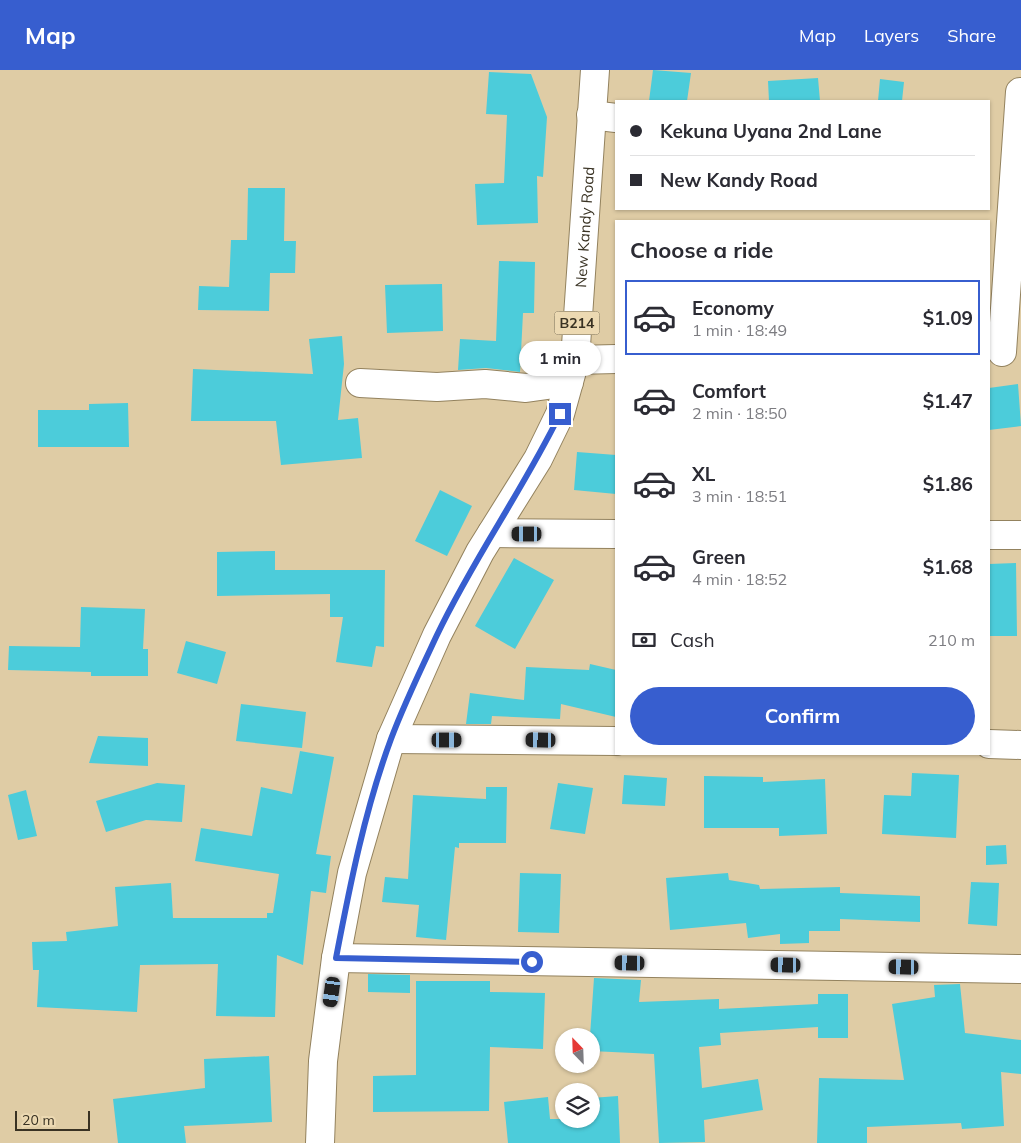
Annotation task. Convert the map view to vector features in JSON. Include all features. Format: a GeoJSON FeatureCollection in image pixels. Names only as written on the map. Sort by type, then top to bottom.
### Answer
{"type":"FeatureCollection","features":[{"type":"Feature","properties":{"kind":"street","name":"New Kandy Road"},"geometry":{"type":"LineString","coordinates":[[320,1143],[323,1061],[336,958],[352,873],[391,739],[437,635],[492,533],[538,459],[560,414],[572,371],[604,116],[595,70]]}},
{"type":"Feature","properties":{"kind":"street"},"geometry":{"type":"LineString","coordinates":[[1004,353],[1020,92]]}},
{"type":"Feature","properties":{"kind":"street"},"geometry":{"type":"LineString","coordinates":[[360,383],[437,387],[485,384],[526,388],[572,371],[615,359]]}},
{"type":"Feature","properties":{"kind":"street"},"geometry":{"type":"LineString","coordinates":[[492,533],[615,534]]}},
{"type":"Feature","properties":{"kind":"street"},"geometry":{"type":"LineString","coordinates":[[990,535],[1021,535]]}},
{"type":"Feature","properties":{"kind":"street"},"geometry":{"type":"LineString","coordinates":[[391,739],[615,741]]}},
{"type":"Feature","properties":{"kind":"street"},"geometry":{"type":"LineString","coordinates":[[990,744],[1021,745]]}},
{"type":"Feature","properties":{"kind":"street"},"geometry":{"type":"LineString","coordinates":[[336,958],[1021,969]]}},
{"type":"Feature","properties":{"kind":"building"},"geometry":{"type":"Polygon","coordinates":[[[653,70],[691,73],[687,100],[649,100],[653,70]]]}},
{"type":"Feature","properties":{"kind":"building"},"geometry":{"type":"Polygon","coordinates":[[[489,72],[531,74],[547,117],[543,177],[537,176],[538,223],[477,225],[475,184],[504,183],[507,115],[486,114],[489,72]]]}},
{"type":"Feature","properties":{"kind":"building"},"geometry":{"type":"Polygon","coordinates":[[[818,78],[820,100],[769,100],[768,81],[818,78]]]}},
{"type":"Feature","properties":{"kind":"building"},"geometry":{"type":"Polygon","coordinates":[[[880,79],[904,82],[902,100],[878,100],[880,79]]]}},
{"type":"Feature","properties":{"kind":"building"},"geometry":{"type":"Polygon","coordinates":[[[248,188],[285,188],[284,241],[296,241],[295,273],[270,273],[269,311],[198,310],[199,286],[229,287],[231,240],[247,240],[248,188]]]}},
{"type":"Feature","properties":{"kind":"building"},"geometry":{"type":"Polygon","coordinates":[[[499,261],[535,262],[534,313],[523,313],[520,372],[486,368],[458,370],[460,339],[496,341],[499,261]]]}},
{"type":"Feature","properties":{"kind":"building"},"geometry":{"type":"Polygon","coordinates":[[[442,284],[443,331],[387,333],[385,285],[442,284]]]}},
{"type":"Feature","properties":{"kind":"building"},"geometry":{"type":"Polygon","coordinates":[[[342,336],[344,364],[338,420],[358,418],[362,458],[281,465],[276,421],[191,421],[193,369],[313,374],[309,339],[342,336]]]}},
{"type":"Feature","properties":{"kind":"building"},"geometry":{"type":"Polygon","coordinates":[[[1018,384],[1021,426],[990,430],[990,388],[1018,384]]]}},
{"type":"Feature","properties":{"kind":"building"},"geometry":{"type":"Polygon","coordinates":[[[128,403],[129,447],[38,447],[38,410],[89,410],[89,404],[128,403]]]}},
{"type":"Feature","properties":{"kind":"building"},"geometry":{"type":"Polygon","coordinates":[[[577,452],[615,455],[615,494],[574,490],[577,452]]]}},
{"type":"Feature","properties":{"kind":"building"},"geometry":{"type":"Polygon","coordinates":[[[440,490],[472,506],[447,556],[415,541],[440,490]]]}},
{"type":"Feature","properties":{"kind":"building"},"geometry":{"type":"Polygon","coordinates":[[[275,551],[275,570],[385,570],[384,647],[376,646],[372,667],[336,662],[343,617],[330,617],[330,594],[217,596],[217,552],[275,551]]]}},
{"type":"Feature","properties":{"kind":"building"},"geometry":{"type":"Polygon","coordinates":[[[514,558],[554,580],[515,649],[475,626],[514,558]]]}},
{"type":"Feature","properties":{"kind":"building"},"geometry":{"type":"Polygon","coordinates":[[[1016,563],[1017,636],[990,636],[990,564],[1016,563]]]}},
{"type":"Feature","properties":{"kind":"building"},"geometry":{"type":"Polygon","coordinates":[[[81,607],[145,609],[143,649],[148,649],[148,676],[91,676],[91,672],[8,670],[9,646],[80,647],[81,607]]]}},
{"type":"Feature","properties":{"kind":"building"},"geometry":{"type":"Polygon","coordinates":[[[186,641],[226,652],[217,684],[177,673],[186,641]]]}},
{"type":"Feature","properties":{"kind":"building"},"geometry":{"type":"Polygon","coordinates":[[[590,664],[615,670],[615,717],[561,704],[560,719],[492,716],[491,724],[466,724],[470,693],[524,700],[526,667],[589,670],[590,664]]]}},
{"type":"Feature","properties":{"kind":"building"},"geometry":{"type":"Polygon","coordinates":[[[241,704],[306,712],[302,748],[236,741],[241,704]]]}},
{"type":"Feature","properties":{"kind":"building"},"geometry":{"type":"Polygon","coordinates":[[[98,736],[148,738],[148,766],[89,763],[98,736]]]}},
{"type":"Feature","properties":{"kind":"building"},"geometry":{"type":"Polygon","coordinates":[[[300,751],[334,757],[316,854],[331,856],[326,893],[311,891],[303,965],[277,955],[275,1017],[216,1016],[218,964],[140,965],[137,1012],[37,1007],[39,970],[33,970],[32,942],[67,941],[66,932],[118,926],[115,887],[171,883],[173,918],[267,918],[267,913],[273,913],[279,874],[195,861],[201,828],[252,836],[261,787],[292,794],[300,751]]]}},
{"type":"Feature","properties":{"kind":"building"},"geometry":{"type":"Polygon","coordinates":[[[912,773],[959,775],[956,838],[882,834],[884,795],[911,796],[912,773]]]}},
{"type":"Feature","properties":{"kind":"building"},"geometry":{"type":"Polygon","coordinates":[[[624,775],[667,778],[665,806],[622,804],[624,775]]]}},
{"type":"Feature","properties":{"kind":"building"},"geometry":{"type":"Polygon","coordinates":[[[704,776],[763,777],[763,782],[825,779],[827,834],[779,836],[779,828],[704,828],[704,776]]]}},
{"type":"Feature","properties":{"kind":"building"},"geometry":{"type":"Polygon","coordinates":[[[157,783],[185,785],[182,822],[146,820],[106,832],[96,801],[157,783]]]}},
{"type":"Feature","properties":{"kind":"building"},"geometry":{"type":"Polygon","coordinates":[[[558,783],[593,788],[585,834],[550,829],[558,783]]]}},
{"type":"Feature","properties":{"kind":"building"},"geometry":{"type":"Polygon","coordinates":[[[486,787],[507,787],[506,843],[459,843],[459,848],[455,847],[446,940],[416,937],[419,905],[382,902],[385,877],[408,879],[413,795],[486,799],[486,787]]]}},
{"type":"Feature","properties":{"kind":"building"},"geometry":{"type":"Polygon","coordinates":[[[26,790],[37,836],[18,840],[8,795],[26,790]]]}},
{"type":"Feature","properties":{"kind":"building"},"geometry":{"type":"Polygon","coordinates":[[[1006,845],[1007,864],[986,865],[986,846],[1006,845]]]}},
{"type":"Feature","properties":{"kind":"building"},"geometry":{"type":"Polygon","coordinates":[[[520,873],[561,874],[559,933],[518,932],[520,873]]]}},
{"type":"Feature","properties":{"kind":"building"},"geometry":{"type":"Polygon","coordinates":[[[728,873],[729,880],[759,885],[760,889],[840,887],[840,893],[920,896],[920,922],[840,919],[840,931],[809,931],[809,943],[780,944],[780,934],[748,938],[746,923],[670,930],[666,878],[728,873]]]}},
{"type":"Feature","properties":{"kind":"building"},"geometry":{"type":"Polygon","coordinates":[[[971,882],[999,883],[997,926],[968,924],[971,882]]]}},
{"type":"Feature","properties":{"kind":"building"},"geometry":{"type":"Polygon","coordinates":[[[368,974],[410,975],[410,993],[368,992],[368,974]]]}},
{"type":"Feature","properties":{"kind":"building"},"geometry":{"type":"Polygon","coordinates":[[[594,978],[641,980],[639,1002],[719,999],[719,1009],[818,1004],[818,994],[848,994],[848,1038],[818,1038],[818,1027],[720,1033],[721,1045],[699,1047],[702,1088],[758,1079],[763,1110],[704,1120],[705,1142],[659,1143],[654,1054],[600,1051],[600,1028],[591,1028],[594,978]]]}},
{"type":"Feature","properties":{"kind":"building"},"geometry":{"type":"Polygon","coordinates":[[[416,981],[490,981],[490,992],[545,993],[543,1049],[490,1047],[489,1111],[373,1112],[373,1076],[416,1075],[416,981]]]}},
{"type":"Feature","properties":{"kind":"building"},"geometry":{"type":"Polygon","coordinates":[[[960,984],[965,1033],[1021,1040],[1021,1074],[1001,1072],[1004,1126],[962,1129],[961,1123],[867,1127],[867,1143],[817,1143],[819,1078],[904,1080],[892,1004],[935,997],[934,985],[960,984]]]}},
{"type":"Feature","properties":{"kind":"building"},"geometry":{"type":"Polygon","coordinates":[[[269,1056],[272,1122],[184,1126],[186,1143],[118,1143],[113,1099],[205,1088],[204,1059],[269,1056]]]}},
{"type":"Feature","properties":{"kind":"building"},"geometry":{"type":"Polygon","coordinates":[[[618,1096],[620,1143],[508,1143],[504,1102],[548,1097],[550,1119],[555,1119],[555,1128],[600,1128],[600,1097],[618,1096]]]}},
{"type":"Feature","properties":{"kind":"route"},"geometry":{"type":"LineString","coordinates":[[532,962],[336,958],[352,873],[391,739],[437,635],[480,552],[538,459],[560,414]]}}]}
